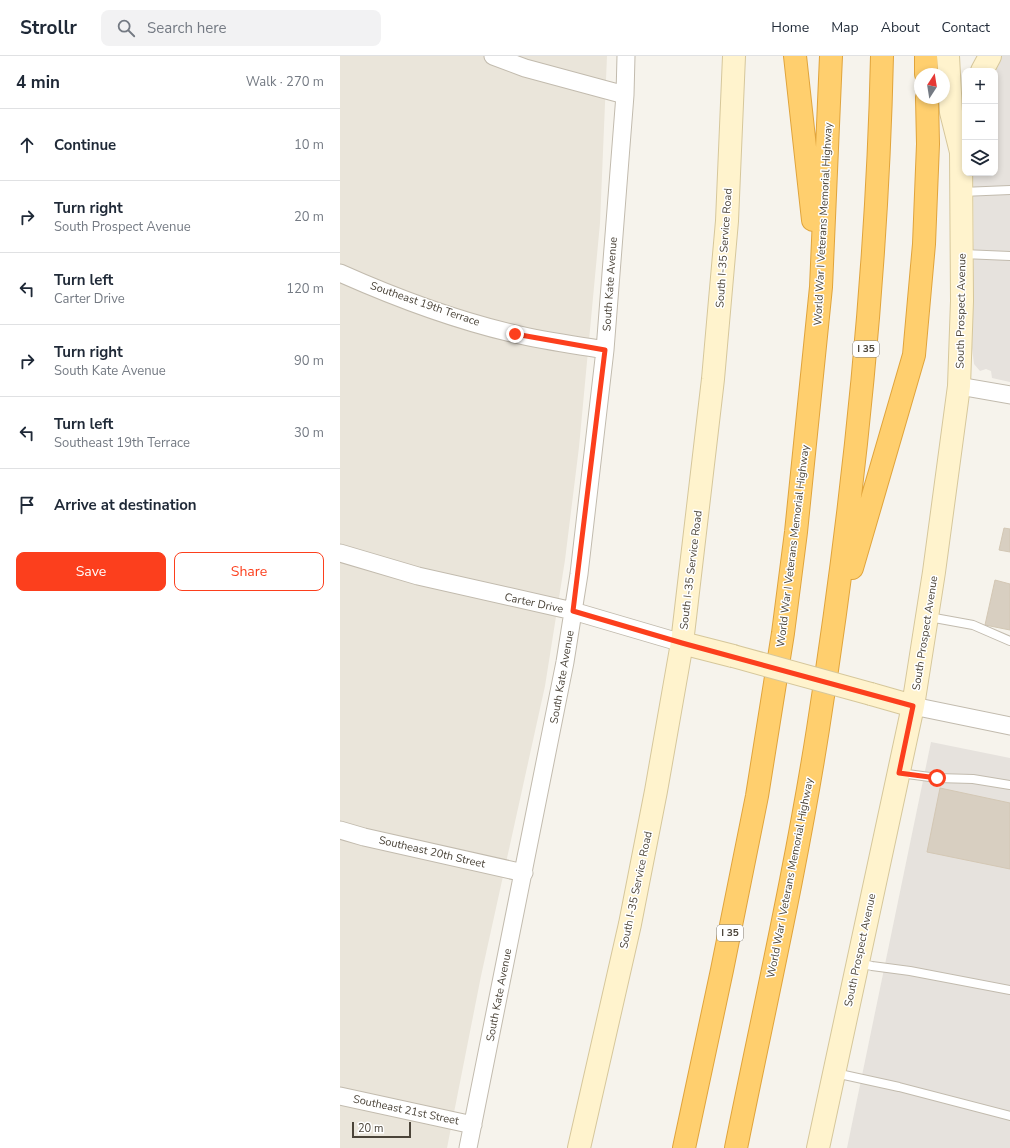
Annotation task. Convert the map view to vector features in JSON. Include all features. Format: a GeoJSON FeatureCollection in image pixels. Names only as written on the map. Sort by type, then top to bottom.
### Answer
{"type":"FeatureCollection","features":[{"type":"Feature","properties":{"kind":"highway"},"geometry":{"type":"LineString","coordinates":[[795,56],[821,287]]}},
{"type":"Feature","properties":{"kind":"highway","name":"World War I Veterans Memorial Highway"},"geometry":{"type":"LineString","coordinates":[[684,1148],[757,796],[782,640],[797,524],[821,287],[832,56]]}},
{"type":"Feature","properties":{"kind":"highway","name":"World War I Veterans Memorial Highway"},"geometry":{"type":"LineString","coordinates":[[736,1148],[800,837],[818,730],[852,484],[864,365],[875,230],[880,143],[882,56]]}},
{"type":"Feature","properties":{"kind":"highway"},"geometry":{"type":"LineString","coordinates":[[926,56],[926,68]]}},
{"type":"Feature","properties":{"kind":"highway"},"geometry":{"type":"LineString","coordinates":[[831,640],[914,355],[924,244],[928,144],[927,104]]}},
{"type":"Feature","properties":{"kind":"main road","name":"South I-35 Service Road"},"geometry":{"type":"LineString","coordinates":[[579,1148],[630,924],[682,643],[713,379],[727,220],[734,56]]}},
{"type":"Feature","properties":{"kind":"main road"},"geometry":{"type":"LineString","coordinates":[[948,56],[951,112],[962,140]]}},
{"type":"Feature","properties":{"kind":"main road"},"geometry":{"type":"LineString","coordinates":[[984,68],[990,56]]}},
{"type":"Feature","properties":{"kind":"main road","name":"South Prospect Avenue"},"geometry":{"type":"LineString","coordinates":[[818,1148],[913,706],[949,468],[959,386],[962,301],[962,167]]}},
{"type":"Feature","properties":{"kind":"main road","name":"Carter Drive"},"geometry":{"type":"LineString","coordinates":[[682,643],[913,706]]}},
{"type":"Feature","properties":{"kind":"street"},"geometry":{"type":"LineString","coordinates":[[493,56],[525,68],[625,95]]}},
{"type":"Feature","properties":{"kind":"street","name":"South Kate Avenue"},"geometry":{"type":"LineString","coordinates":[[468,1148],[524,873],[565,662],[573,611],[605,350],[625,95],[626,56]]}},
{"type":"Feature","properties":{"kind":"street","name":"Southeast 19th Terrace"},"geometry":{"type":"LineString","coordinates":[[340,272],[384,292],[446,315],[515,334],[605,350]]}},
{"type":"Feature","properties":{"kind":"street"},"geometry":{"type":"LineString","coordinates":[[959,386],[1010,395]]}},
{"type":"Feature","properties":{"kind":"street","name":"Carter Drive"},"geometry":{"type":"LineString","coordinates":[[340,553],[418,576],[573,611],[682,643]]}},
{"type":"Feature","properties":{"kind":"street"},"geometry":{"type":"LineString","coordinates":[[913,706],[1010,726]]}},
{"type":"Feature","properties":{"kind":"street","name":"Southeast 20th Street"},"geometry":{"type":"LineString","coordinates":[[340,830],[364,837],[524,873]]}},
{"type":"Feature","properties":{"kind":"street","name":"Southeast 21st Street"},"geometry":{"type":"LineString","coordinates":[[340,1096],[473,1125]]}},
{"type":"Feature","properties":{"kind":"lane"},"geometry":{"type":"LineString","coordinates":[[961,192],[1010,190]]}},
{"type":"Feature","properties":{"kind":"lane"},"geometry":{"type":"LineString","coordinates":[[962,254],[1010,256]]}},
{"type":"Feature","properties":{"kind":"lane"},"geometry":{"type":"LineString","coordinates":[[927,616],[973,625],[1010,641]]}},
{"type":"Feature","properties":{"kind":"lane"},"geometry":{"type":"LineString","coordinates":[[899,773],[937,778],[973,779],[1010,785]]}},
{"type":"Feature","properties":{"kind":"lane"},"geometry":{"type":"LineString","coordinates":[[858,962],[872,966],[910,971],[1010,990]]}},
{"type":"Feature","properties":{"kind":"lane"},"geometry":{"type":"LineString","coordinates":[[834,1073],[899,1087],[1010,1116]]}},
{"type":"Feature","properties":{"kind":"shaded area"},"geometry":{"type":"Polygon","coordinates":[[[340,56],[607,56],[600,223],[579,447],[565,560],[545,686],[481,976],[447,1148],[340,1148],[340,56]]]}},
{"type":"Feature","properties":{"kind":"shaded area"},"geometry":{"type":"Polygon","coordinates":[[[1000,56],[1010,56],[1010,382],[992,378],[991,371],[986,369],[980,371],[974,364],[972,348],[974,238],[973,176],[998,176],[998,68],[993,68],[1000,56]]]}},
{"type":"Feature","properties":{"kind":"shaded area"},"geometry":{"type":"Polygon","coordinates":[[[931,742],[1010,758],[1010,1148],[847,1148],[931,742]]]}},
{"type":"Feature","properties":{"kind":"building"},"geometry":{"type":"Polygon","coordinates":[[[1004,528],[1010,529],[1010,552],[999,550],[1004,528]]]}},
{"type":"Feature","properties":{"kind":"building"},"geometry":{"type":"Polygon","coordinates":[[[995,580],[1010,584],[1010,630],[985,625],[995,580]]]}},
{"type":"Feature","properties":{"kind":"building"},"geometry":{"type":"Polygon","coordinates":[[[940,788],[1010,803],[1010,869],[927,852],[940,788]]]}},
{"type":"Feature","properties":{"kind":"route"},"geometry":{"type":"LineString","coordinates":[[515,334],[605,350],[579,574],[573,611],[682,643],[913,706],[899,773],[937,778]]}}]}
